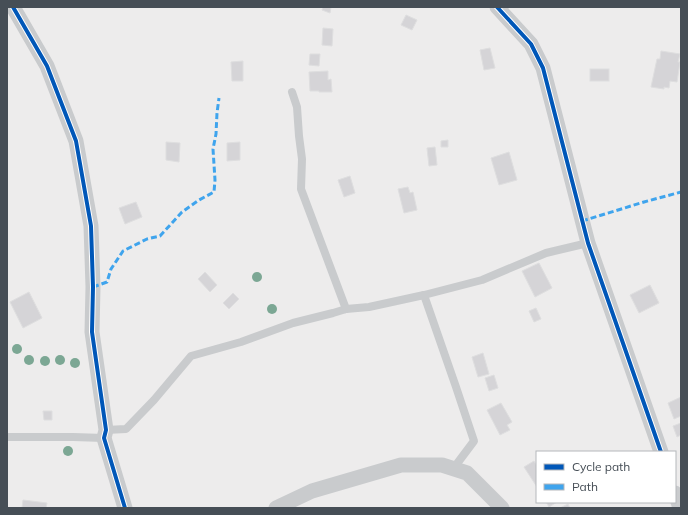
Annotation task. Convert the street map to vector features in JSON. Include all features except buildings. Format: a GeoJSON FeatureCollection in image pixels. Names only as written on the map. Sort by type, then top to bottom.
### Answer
{"type":"FeatureCollection","features":[{"type":"Feature","properties":{"kind":"street"},"geometry":{"type":"LineString","coordinates":[[13,7],[47,66],[76,141],[91,226],[93,287],[92,332],[105,434],[125,508]]}},
{"type":"Feature","properties":{"kind":"street"},"geometry":{"type":"LineString","coordinates":[[497,7],[531,44],[543,68],[588,243],[661,451]]}},
{"type":"Feature","properties":{"kind":"street"},"geometry":{"type":"LineString","coordinates":[[276,508],[312,491],[401,465],[442,465],[467,473],[502,508]]}},
{"type":"Feature","properties":{"kind":"street"},"geometry":{"type":"LineString","coordinates":[[676,496],[680,508]]}},
{"type":"Feature","properties":{"kind":"lane"},"geometry":{"type":"LineString","coordinates":[[292,92],[297,107],[302,159],[301,189],[346,308]]}},
{"type":"Feature","properties":{"kind":"lane"},"geometry":{"type":"LineString","coordinates":[[7,437],[73,437],[105,434],[126,429],[154,400],[191,356],[242,342],[293,322],[333,314],[346,308],[370,307],[482,280],[546,253],[588,243]]}},
{"type":"Feature","properties":{"kind":"lane"},"geometry":{"type":"LineString","coordinates":[[424,295],[474,441],[453,469]]}},
{"type":"Feature","properties":{"kind":"marked path"},"geometry":{"type":"LineString","coordinates":[[93,287],[107,282],[111,269],[123,251],[147,239],[160,236],[182,212],[214,192],[215,180],[213,149],[216,134],[219,98]]}},
{"type":"Feature","properties":{"kind":"marked path"},"geometry":{"type":"LineString","coordinates":[[582,221],[681,192]]}},
{"type":"Feature","properties":{"kind":"cycle path"},"geometry":{"type":"LineString","coordinates":[[13,7],[47,66],[76,141],[91,226],[93,287],[92,332],[106,430],[104,438],[125,508]]}},
{"type":"Feature","properties":{"kind":"cycle path"},"geometry":{"type":"LineString","coordinates":[[497,7],[531,44],[543,68],[588,243],[661,451]]}}]}
